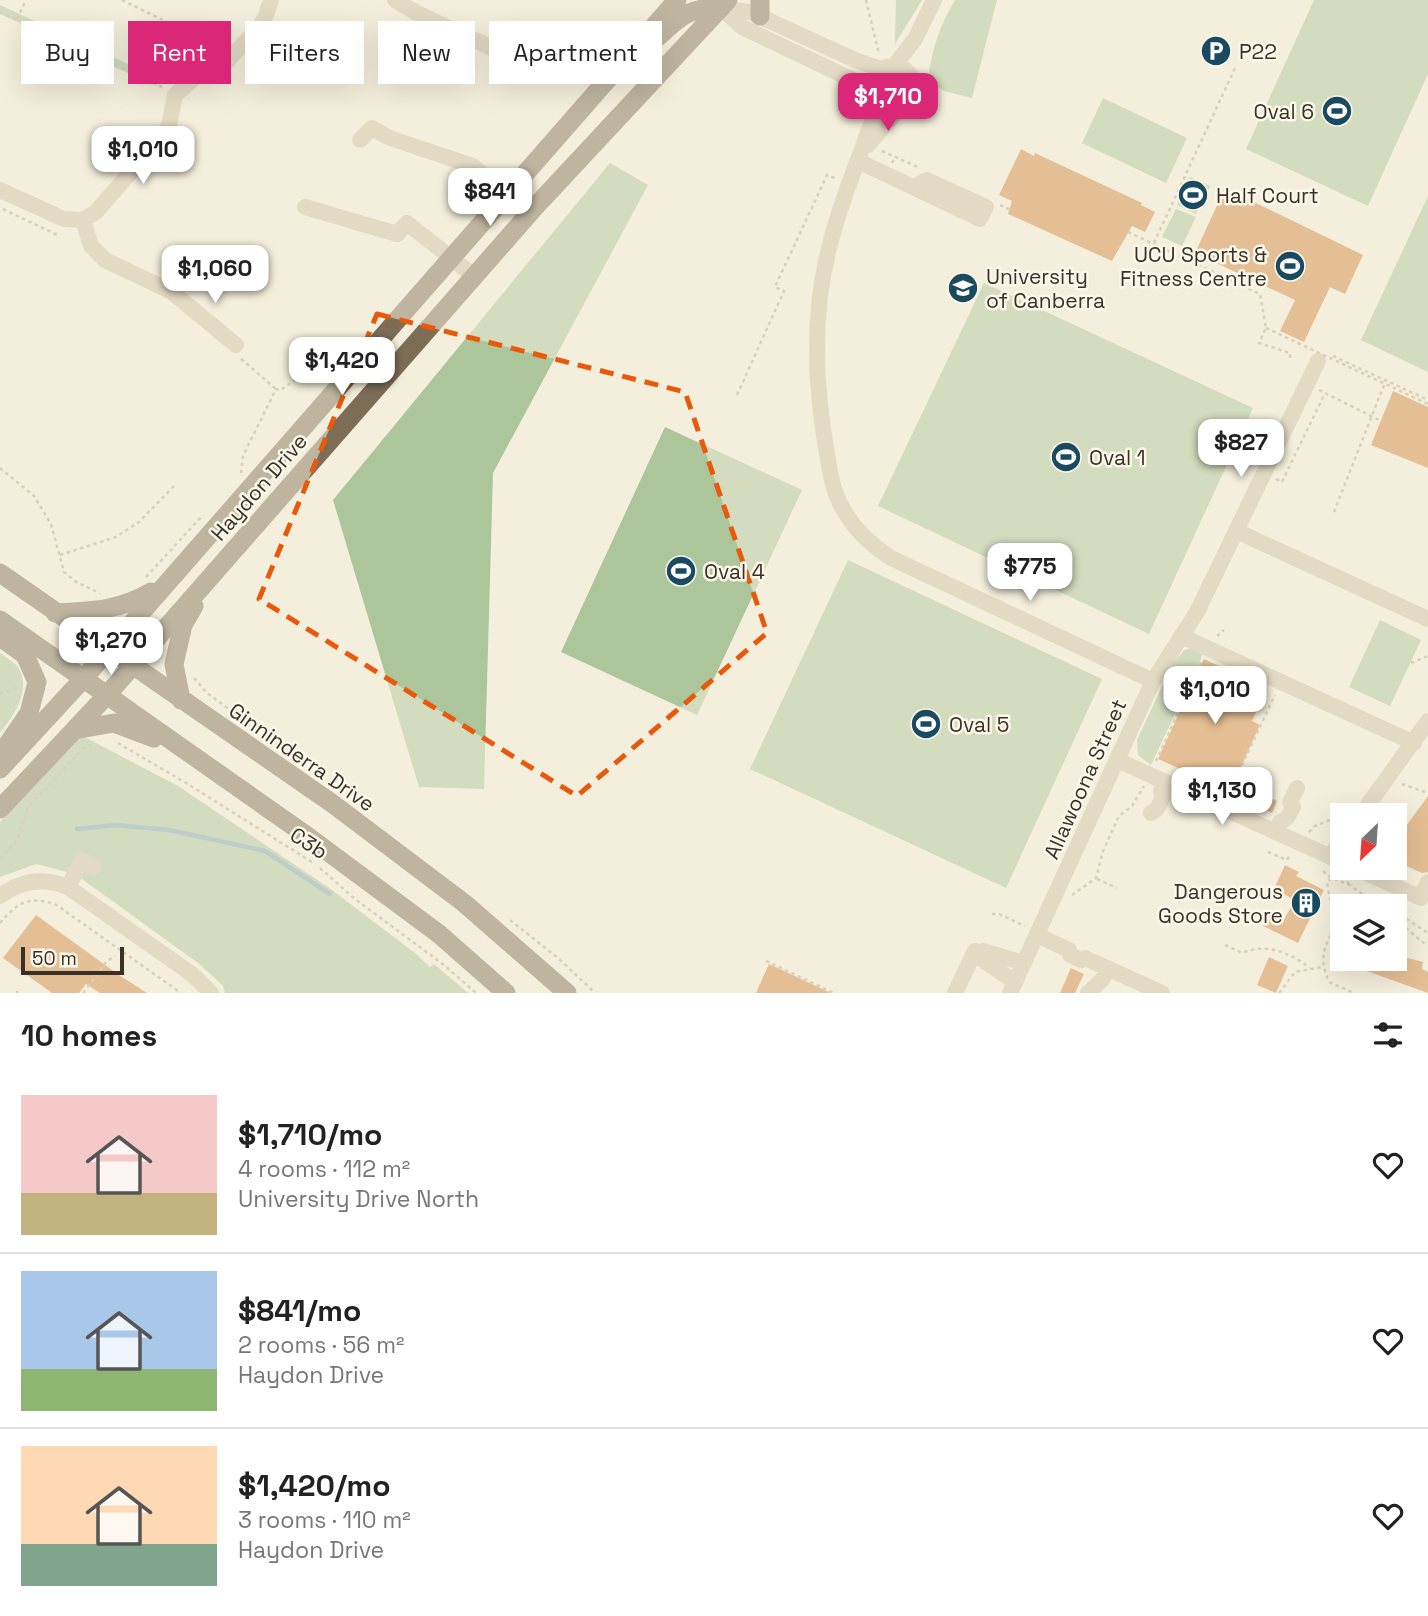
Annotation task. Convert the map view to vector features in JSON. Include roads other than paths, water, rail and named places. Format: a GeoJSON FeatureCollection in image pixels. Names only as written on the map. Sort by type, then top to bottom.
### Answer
{"type":"FeatureCollection","features":[{"type":"Feature","properties":{"kind":"main road","name":"Haydon Drive"},"geometry":{"type":"LineString","coordinates":[[656,21],[677,0]]}},
{"type":"Feature","properties":{"kind":"main road","name":"Haydon Drive"},"geometry":{"type":"LineString","coordinates":[[0,808],[107,695],[535,207],[721,3]]}},
{"type":"Feature","properties":{"kind":"main road"},"geometry":{"type":"LineString","coordinates":[[662,32],[674,21],[699,8],[721,3]]}},
{"type":"Feature","properties":{"kind":"main road","name":"Haydon Drive"},"geometry":{"type":"LineString","coordinates":[[0,769],[451,258],[595,84]]}},
{"type":"Feature","properties":{"kind":"main road","name":"Ginninderra Drive"},"geometry":{"type":"LineString","coordinates":[[0,573],[333,804],[464,903],[567,993]]}},
{"type":"Feature","properties":{"kind":"main road"},"geometry":{"type":"LineString","coordinates":[[181,700],[174,664],[183,625],[212,575]]}},
{"type":"Feature","properties":{"kind":"main road"},"geometry":{"type":"LineString","coordinates":[[55,612],[105,610],[130,604],[165,584]]}},
{"type":"Feature","properties":{"kind":"main road"},"geometry":{"type":"LineString","coordinates":[[0,620],[303,833],[439,934],[506,993]]}},
{"type":"Feature","properties":{"kind":"main road"},"geometry":{"type":"LineString","coordinates":[[0,637],[24,655],[37,682],[30,713],[0,754]]}},
{"type":"Feature","properties":{"kind":"main road"},"geometry":{"type":"LineString","coordinates":[[74,730],[122,724],[187,753]]}},
{"type":"Feature","properties":{"kind":"street"},"geometry":{"type":"LineString","coordinates":[[0,190],[65,219],[83,220],[96,212],[163,135],[169,124],[175,95],[195,77],[217,72],[259,27],[271,0]]}},
{"type":"Feature","properties":{"kind":"street"},"geometry":{"type":"LineString","coordinates":[[395,0],[489,47]]}},
{"type":"Feature","properties":{"kind":"street"},"geometry":{"type":"LineString","coordinates":[[860,157],[900,107],[910,101],[914,90],[910,73],[915,39],[934,0]]}},
{"type":"Feature","properties":{"kind":"street"},"geometry":{"type":"LineString","coordinates":[[721,3],[750,12],[760,8],[855,60],[910,73]]}},
{"type":"Feature","properties":{"kind":"street"},"geometry":{"type":"LineString","coordinates":[[721,3],[742,27],[875,96],[891,108],[900,107]]}},
{"type":"Feature","properties":{"kind":"street"},"geometry":{"type":"LineString","coordinates":[[915,39],[873,78],[875,96],[860,157],[828,250],[817,329],[818,408],[833,487],[848,517],[867,542],[891,558],[1153,681]]}},
{"type":"Feature","properties":{"kind":"street"},"geometry":{"type":"LineString","coordinates":[[360,140],[372,128],[390,138],[473,166],[496,187],[535,207]]}},
{"type":"Feature","properties":{"kind":"street"},"geometry":{"type":"LineString","coordinates":[[860,157],[887,175],[914,187]]}},
{"type":"Feature","properties":{"kind":"street"},"geometry":{"type":"LineString","coordinates":[[305,206],[397,234],[407,223],[474,276]]}},
{"type":"Feature","properties":{"kind":"street"},"geometry":{"type":"LineString","coordinates":[[83,220],[91,246],[105,260],[172,292],[236,345]]}},
{"type":"Feature","properties":{"kind":"street","name":"Allawoona Street"},"geometry":{"type":"LineString","coordinates":[[1013,987],[1153,681],[1197,612],[1320,356]]}},
{"type":"Feature","properties":{"kind":"street"},"geometry":{"type":"LineString","coordinates":[[1236,531],[1428,619]]}},
{"type":"Feature","properties":{"kind":"street"},"geometry":{"type":"LineString","coordinates":[[1181,636],[1414,743]]}},
{"type":"Feature","properties":{"kind":"street"},"geometry":{"type":"LineString","coordinates":[[1363,803],[1414,743],[1428,722]]}},
{"type":"Feature","properties":{"kind":"street"},"geometry":{"type":"LineString","coordinates":[[1117,760],[1164,787],[1278,827],[1330,856]]}},
{"type":"Feature","properties":{"kind":"street"},"geometry":{"type":"LineString","coordinates":[[1237,814],[1250,786]]}},
{"type":"Feature","properties":{"kind":"street"},"geometry":{"type":"LineString","coordinates":[[1278,827],[1279,815],[1285,803],[1294,795]]}},
{"type":"Feature","properties":{"kind":"street"},"geometry":{"type":"LineString","coordinates":[[68,887],[82,860],[94,867]]}},
{"type":"Feature","properties":{"kind":"street"},"geometry":{"type":"LineString","coordinates":[[1382,880],[1421,898],[1428,882]]}},
{"type":"Feature","properties":{"kind":"street"},"geometry":{"type":"LineString","coordinates":[[0,896],[29,882],[49,881],[68,887],[194,975],[211,993]]}},
{"type":"Feature","properties":{"kind":"street"},"geometry":{"type":"LineString","coordinates":[[1038,934],[1069,950],[1070,955],[1081,960],[1085,958],[1161,993]]}},
{"type":"Feature","properties":{"kind":"street"},"geometry":{"type":"LineString","coordinates":[[975,951],[982,950],[1024,963]]}},
{"type":"Feature","properties":{"kind":"street"},"geometry":{"type":"LineString","coordinates":[[975,951],[979,958],[1013,987]]}},
{"type":"Feature","properties":{"kind":"street"},"geometry":{"type":"LineString","coordinates":[[957,989],[975,951]]}},
{"type":"Feature","properties":{"kind":"street"},"geometry":{"type":"LineString","coordinates":[[1088,993],[1102,981],[1108,968]]}},
{"type":"Feature","properties":{"kind":"waterway"},"geometry":{"type":"LineString","coordinates":[[77,829],[115,825],[169,830],[265,851],[330,894]]}},
{"type":"Feature","properties":{"kind":"place","name":"P22"},"geometry":{"type":"Point","coordinates":[1216,51]}},
{"type":"Feature","properties":{"kind":"place","name":"Oval 6"},"geometry":{"type":"Point","coordinates":[1337,111]}},
{"type":"Feature","properties":{"kind":"place","name":"Half Court"},"geometry":{"type":"Point","coordinates":[1193,195]}},
{"type":"Feature","properties":{"kind":"place","name":"UCU Sports & Fitness Centre"},"geometry":{"type":"Point","coordinates":[1290,266]}},
{"type":"Feature","properties":{"kind":"place","name":"University of Canberra"},"geometry":{"type":"Point","coordinates":[963,288]}},
{"type":"Feature","properties":{"kind":"place","name":"Oval 1"},"geometry":{"type":"Point","coordinates":[1066,457]}},
{"type":"Feature","properties":{"kind":"place","name":"Oval 4"},"geometry":{"type":"Point","coordinates":[681,571]}},
{"type":"Feature","properties":{"kind":"place","name":"Oval 5"},"geometry":{"type":"Point","coordinates":[926,724]}},
{"type":"Feature","properties":{"kind":"place","name":"Dangerous Goods Store"},"geometry":{"type":"Point","coordinates":[1306,903]}}]}
